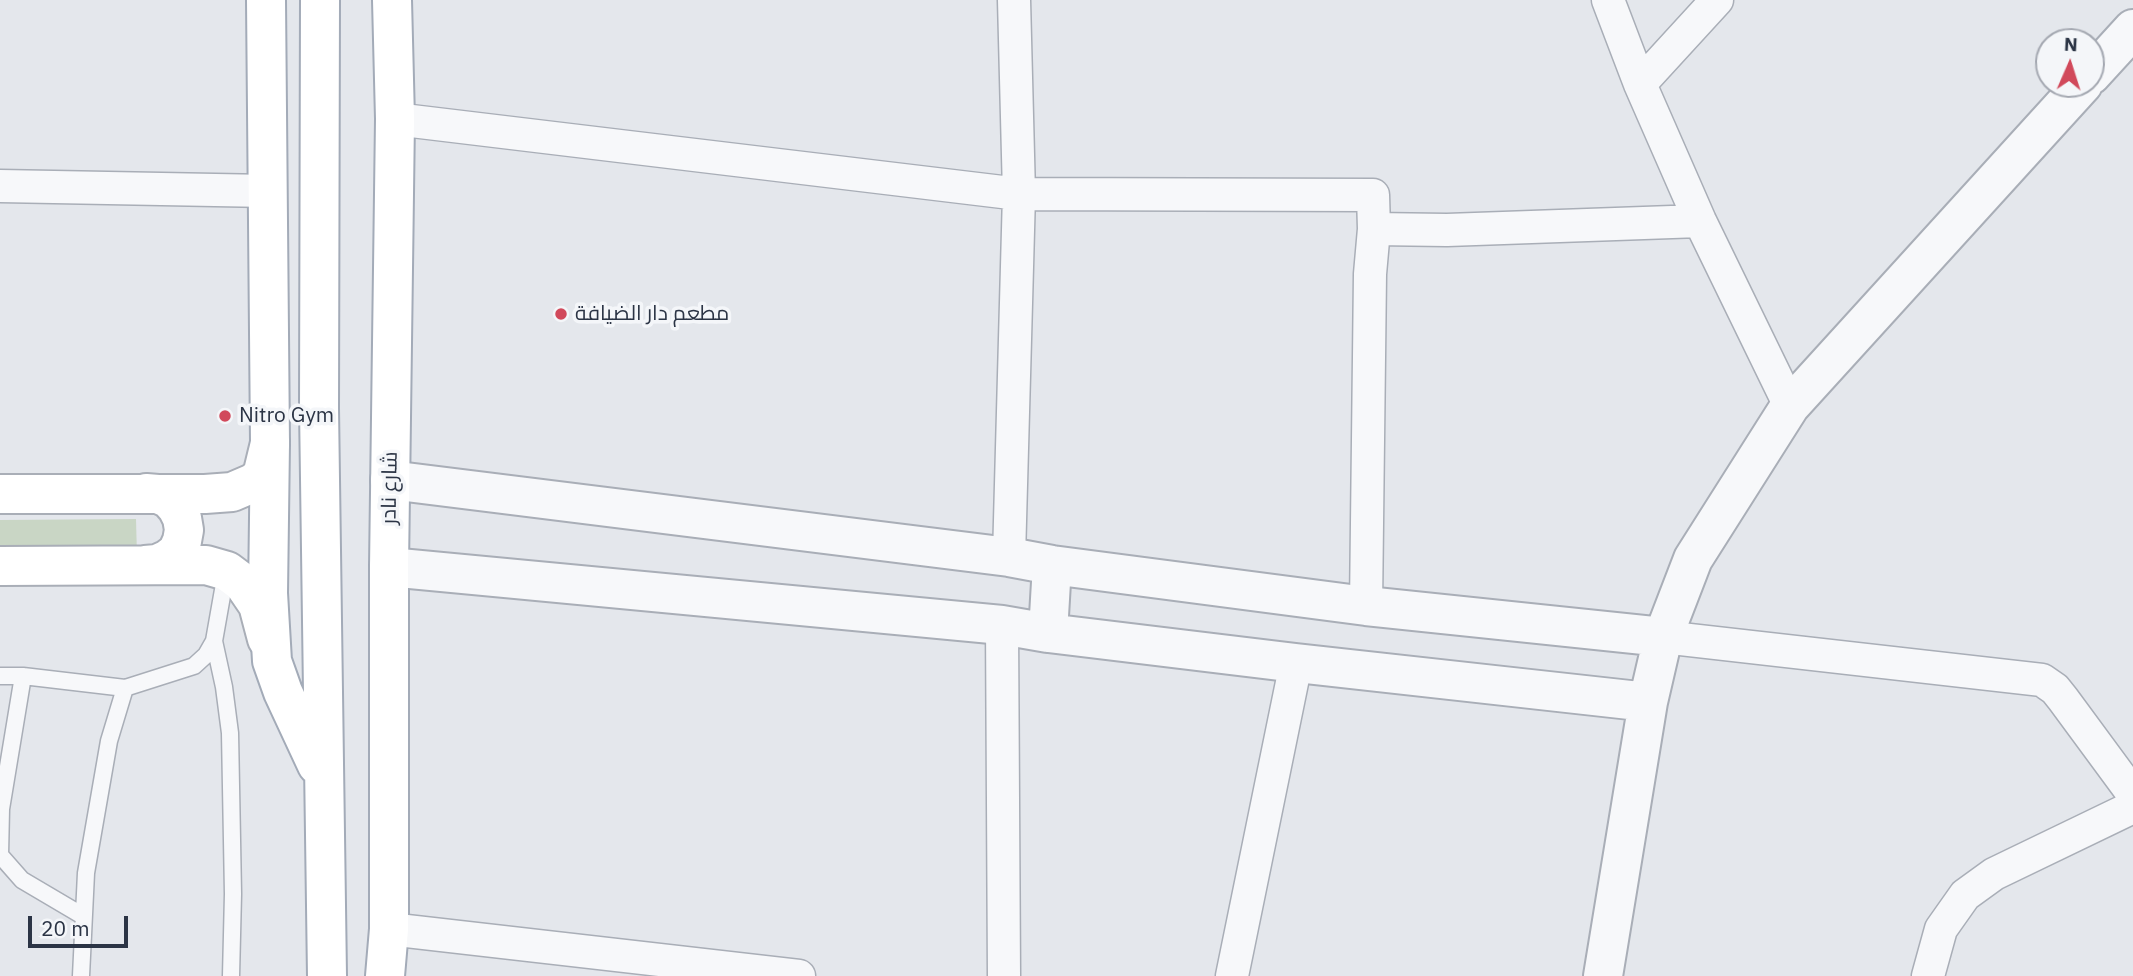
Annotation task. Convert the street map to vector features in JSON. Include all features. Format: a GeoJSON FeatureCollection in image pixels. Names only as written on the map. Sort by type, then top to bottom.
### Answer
{"type":"FeatureCollection","features":[{"type":"Feature","properties":{"kind":"main road"},"geometry":{"type":"LineString","coordinates":[[266,0],[270,443],[268,593],[272,661]]}},
{"type":"Feature","properties":{"kind":"main road"},"geometry":{"type":"LineString","coordinates":[[320,0],[319,408],[327,976]]}},
{"type":"Feature","properties":{"kind":"main road","name":"شارع نادر"},"geometry":{"type":"LineString","coordinates":[[385,976],[389,929],[390,480],[395,118],[392,0]]}},
{"type":"Feature","properties":{"kind":"main road"},"geometry":{"type":"LineString","coordinates":[[0,494],[232,492],[253,483],[262,475],[270,443]]}},
{"type":"Feature","properties":{"kind":"main road"},"geometry":{"type":"LineString","coordinates":[[145,565],[157,564],[177,551],[184,530],[182,518],[169,499],[146,493]]}},
{"type":"Feature","properties":{"kind":"main road"},"geometry":{"type":"LineString","coordinates":[[0,566],[206,565],[226,571],[243,583],[258,605],[283,692],[316,761],[324,817]]}},
{"type":"Feature","properties":{"kind":"street"},"geometry":{"type":"LineString","coordinates":[[1009,557],[1019,194],[1014,0]]}},
{"type":"Feature","properties":{"kind":"street"},"geometry":{"type":"LineString","coordinates":[[1608,0],[1640,85],[1700,221],[1790,406]]}},
{"type":"Feature","properties":{"kind":"street"},"geometry":{"type":"LineString","coordinates":[[1640,85],[1717,0]]}},
{"type":"Feature","properties":{"kind":"street"},"geometry":{"type":"LineString","coordinates":[[2105,64],[2128,46]]}},
{"type":"Feature","properties":{"kind":"street"},"geometry":{"type":"LineString","coordinates":[[1603,976],[1648,702],[1663,637],[1693,559],[1790,406],[2070,98]]}},
{"type":"Feature","properties":{"kind":"street"},"geometry":{"type":"LineString","coordinates":[[395,118],[1019,194],[1373,195],[1366,606]]}},
{"type":"Feature","properties":{"kind":"street"},"geometry":{"type":"LineString","coordinates":[[0,186],[268,191]]}},
{"type":"Feature","properties":{"kind":"street"},"geometry":{"type":"LineString","coordinates":[[1374,229],[1447,230],[1700,221]]}},
{"type":"Feature","properties":{"kind":"street"},"geometry":{"type":"LineString","coordinates":[[390,480],[1009,557],[1366,606],[2042,680],[2055,689],[2133,794]]}},
{"type":"Feature","properties":{"kind":"street"},"geometry":{"type":"LineString","coordinates":[[1048,633],[1052,565]]}},
{"type":"Feature","properties":{"kind":"street"},"geometry":{"type":"LineString","coordinates":[[390,566],[1002,625],[1296,663],[1648,702]]}},
{"type":"Feature","properties":{"kind":"street"},"geometry":{"type":"LineString","coordinates":[[1002,625],[1004,976]]}},
{"type":"Feature","properties":{"kind":"street"},"geometry":{"type":"LineString","coordinates":[[1232,976],[1296,663]]}},
{"type":"Feature","properties":{"kind":"street"},"geometry":{"type":"LineString","coordinates":[[1928,976],[1941,929],[1965,895],[1994,874],[2133,807]]}},
{"type":"Feature","properties":{"kind":"street"},"geometry":{"type":"LineString","coordinates":[[389,929],[799,976]]}},
{"type":"Feature","properties":{"kind":"lane"},"geometry":{"type":"LineString","coordinates":[[0,676],[23,676],[125,688],[194,666],[206,655],[214,641],[226,571]]}},
{"type":"Feature","properties":{"kind":"lane"},"geometry":{"type":"LineString","coordinates":[[214,641],[230,733],[233,894],[231,976]]}},
{"type":"Feature","properties":{"kind":"lane"},"geometry":{"type":"LineString","coordinates":[[23,676],[1,809],[0,855],[22,880],[83,916]]}},
{"type":"Feature","properties":{"kind":"lane"},"geometry":{"type":"LineString","coordinates":[[81,976],[86,873],[109,740],[125,688]]}},
{"type":"Feature","properties":{"kind":"green space"},"geometry":{"type":"Polygon","coordinates":[[[136,519],[137,556],[0,556],[0,520],[136,519]]]}},
{"type":"Feature","properties":{"kind":"place","name":"مطعم دار الضيافة"},"geometry":{"type":"Point","coordinates":[561,314]}},
{"type":"Feature","properties":{"kind":"place","name":"Nitro Gym"},"geometry":{"type":"Point","coordinates":[225,416]}}]}
